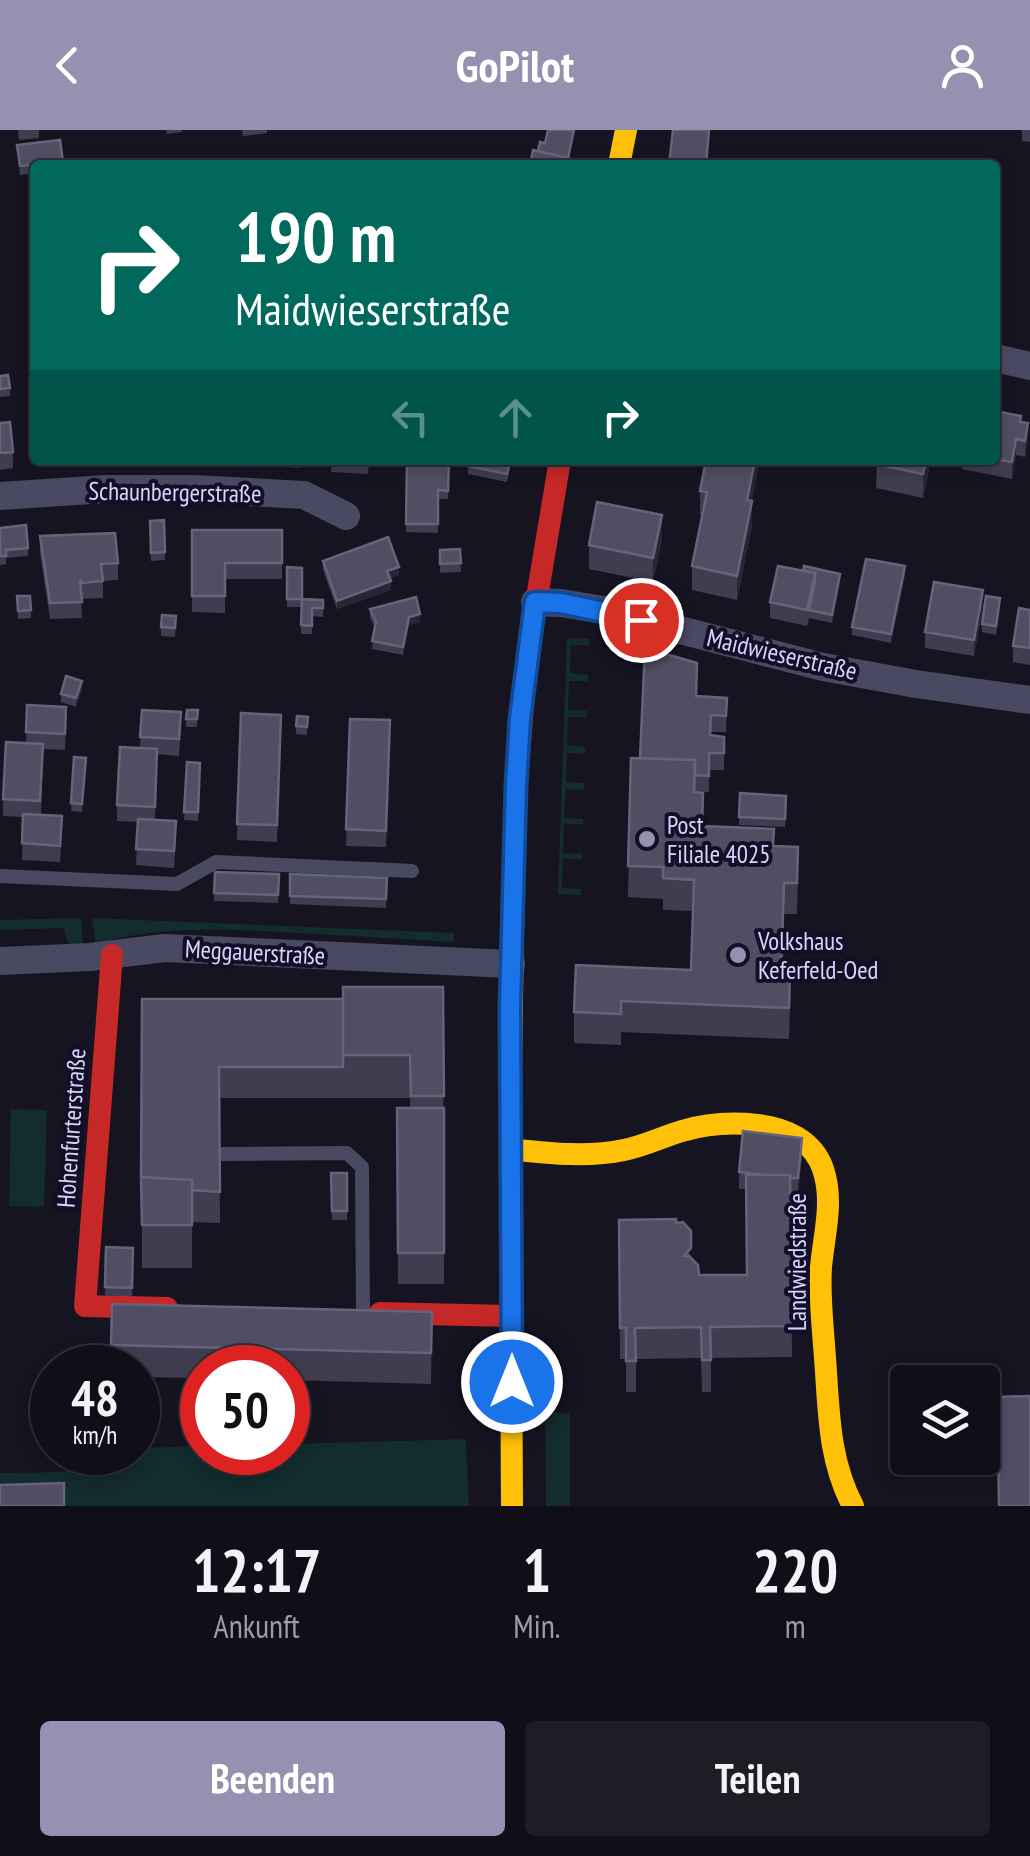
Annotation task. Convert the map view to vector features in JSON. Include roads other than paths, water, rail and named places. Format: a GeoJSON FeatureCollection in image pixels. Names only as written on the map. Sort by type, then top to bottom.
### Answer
{"type":"FeatureCollection","features":[{"type":"Feature","properties":{"kind":"street"},"geometry":{"type":"LineString","coordinates":[[620,160],[626,130]]}},
{"type":"Feature","properties":{"kind":"street"},"geometry":{"type":"LineString","coordinates":[[1000,359],[1030,366]]}},
{"type":"Feature","properties":{"kind":"street"},"geometry":{"type":"LineString","coordinates":[[512,1506],[511,964],[520,719],[542,550],[559,465]]}},
{"type":"Feature","properties":{"kind":"street","name":"Schaunbergerstraße"},"geometry":{"type":"LineString","coordinates":[[0,496],[106,489],[304,494],[346,516]]}},
{"type":"Feature","properties":{"kind":"street","name":"Maidwieserstraße"},"geometry":{"type":"LineString","coordinates":[[535,602],[603,610],[823,667],[1030,700]]}},
{"type":"Feature","properties":{"kind":"street","name":"Meggauerstraße"},"geometry":{"type":"LineString","coordinates":[[0,961],[164,948],[511,964]]}},
{"type":"Feature","properties":{"kind":"street","name":"Hohenfurterstraße"},"geometry":{"type":"LineString","coordinates":[[112,955],[85,1306],[194,1308]]}},
{"type":"Feature","properties":{"kind":"street","name":"Landwiedstraße"},"geometry":{"type":"LineString","coordinates":[[510,1149],[610,1152],[704,1126],[749,1125],[778,1129],[808,1144],[818,1156],[827,1191],[821,1292],[833,1451],[844,1491],[853,1506]]}},
{"type":"Feature","properties":{"kind":"street"},"geometry":{"type":"LineString","coordinates":[[355,1312],[511,1316]]}},
{"type":"Feature","properties":{"kind":"lane"},"geometry":{"type":"LineString","coordinates":[[0,876],[177,884],[216,862],[412,871]]}},
{"type":"Feature","properties":{"kind":"lane"},"geometry":{"type":"LineString","coordinates":[[223,1154],[347,1153],[362,1166],[355,1312]]}},
{"type":"Feature","properties":{"kind":"place","name":"Post Filiale 4025"},"geometry":{"type":"Point","coordinates":[647,839]}},
{"type":"Feature","properties":{"kind":"place","name":"Volkshaus Keferfeld-Oed"},"geometry":{"type":"Point","coordinates":[738,955]}}]}
